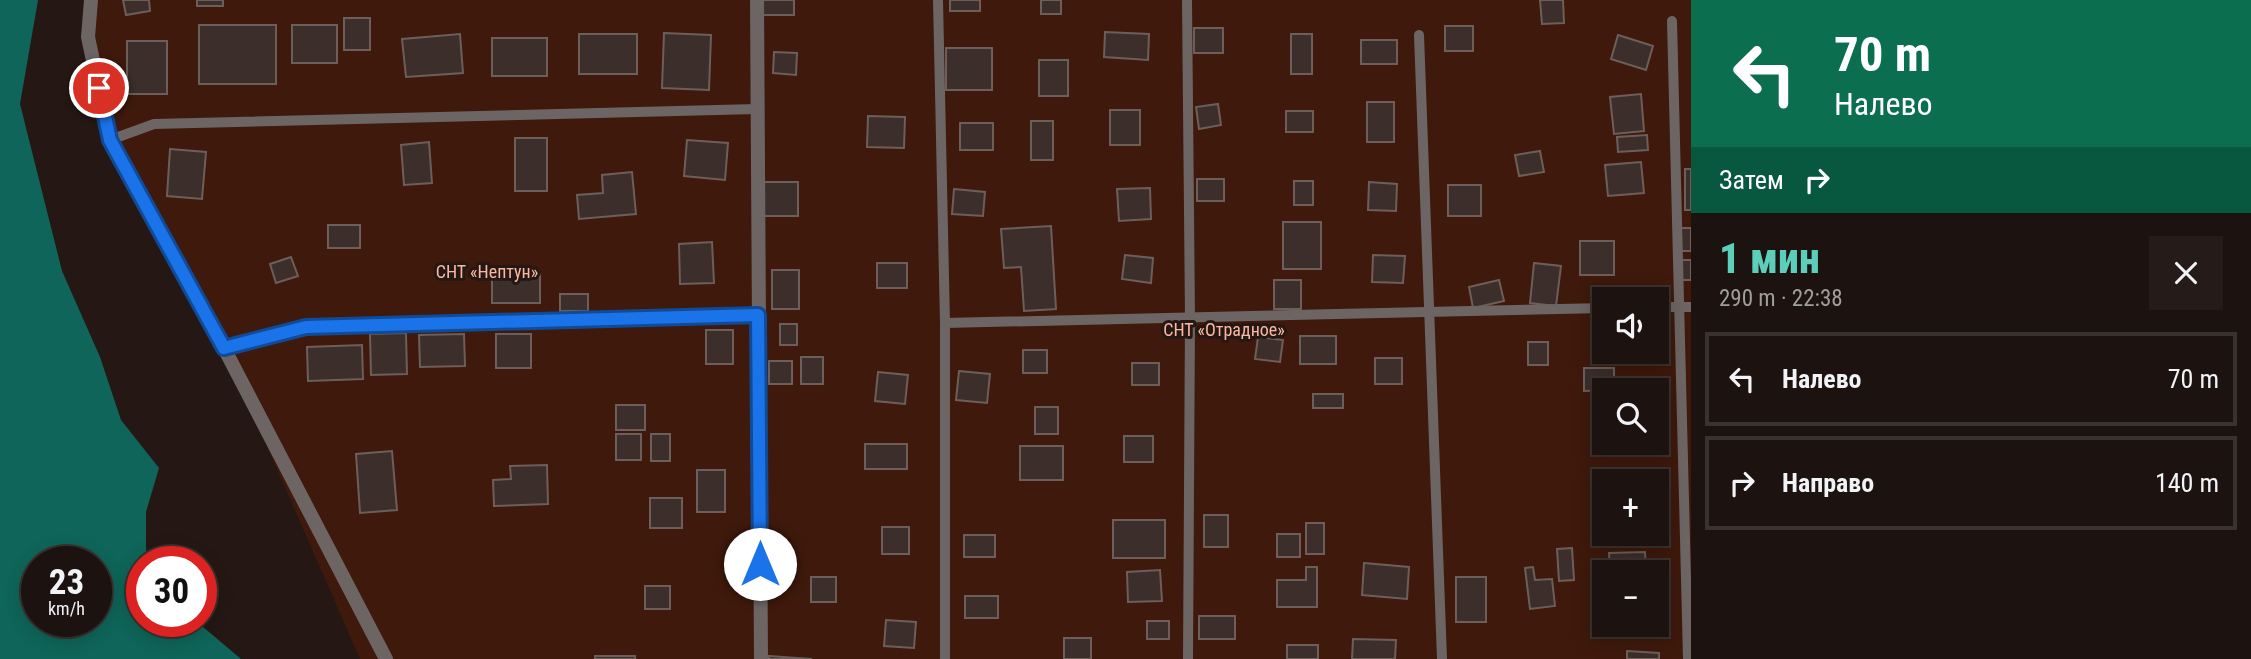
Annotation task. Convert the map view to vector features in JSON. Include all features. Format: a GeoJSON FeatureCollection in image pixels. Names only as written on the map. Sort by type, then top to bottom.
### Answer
{"type":"FeatureCollection","features":[{"type":"Feature","properties":{"kind":"street"},"geometry":{"type":"LineString","coordinates":[[91,0],[88,37],[110,140],[224,348],[386,659]]}},
{"type":"Feature","properties":{"kind":"street"},"geometry":{"type":"LineString","coordinates":[[757,0],[761,659]]}},
{"type":"Feature","properties":{"kind":"lane"},"geometry":{"type":"LineString","coordinates":[[938,0],[945,323],[944,659]]}},
{"type":"Feature","properties":{"kind":"lane"},"geometry":{"type":"LineString","coordinates":[[1187,0],[1190,318],[1188,659]]}},
{"type":"Feature","properties":{"kind":"lane"},"geometry":{"type":"LineString","coordinates":[[1672,21],[1688,659]]}},
{"type":"Feature","properties":{"kind":"lane"},"geometry":{"type":"LineString","coordinates":[[1419,35],[1442,659]]}},
{"type":"Feature","properties":{"kind":"lane"},"geometry":{"type":"LineString","coordinates":[[110,140],[154,124],[757,109]]}},
{"type":"Feature","properties":{"kind":"lane"},"geometry":{"type":"LineString","coordinates":[[1669,307],[1691,307]]}},
{"type":"Feature","properties":{"kind":"lane"},"geometry":{"type":"LineString","coordinates":[[945,323],[1592,309]]}},
{"type":"Feature","properties":{"kind":"lane"},"geometry":{"type":"LineString","coordinates":[[224,348],[306,327],[758,315]]}},
{"type":"Feature","properties":{"kind":"green space","name":"СНТ «Отрадное»"},"geometry":{"type":"Polygon","coordinates":[[[91,0],[1691,0],[1691,659],[360,659],[224,348],[110,140],[88,37],[91,0]]]}},
{"type":"Feature","properties":{"kind":"water"},"geometry":{"type":"Polygon","coordinates":[[[0,0],[38,0],[20,104],[62,271],[100,357],[121,420],[159,468],[146,512],[146,546],[126,546],[126,637],[215,637],[241,659],[0,659],[0,0]]]}},
{"type":"Feature","properties":{"kind":"building"},"geometry":{"type":"Polygon","coordinates":[[[123,0],[149,0],[150,11],[126,15],[123,0]]]}},
{"type":"Feature","properties":{"kind":"building"},"geometry":{"type":"Polygon","coordinates":[[[197,0],[223,0],[223,6],[197,6],[197,0]]]}},
{"type":"Feature","properties":{"kind":"building"},"geometry":{"type":"Polygon","coordinates":[[[763,0],[794,0],[794,15],[763,15],[763,0]]]}},
{"type":"Feature","properties":{"kind":"building"},"geometry":{"type":"Polygon","coordinates":[[[950,0],[980,0],[980,11],[950,11],[950,0]]]}},
{"type":"Feature","properties":{"kind":"building"},"geometry":{"type":"Polygon","coordinates":[[[1041,0],[1061,0],[1061,14],[1041,14],[1041,0]]]}},
{"type":"Feature","properties":{"kind":"building"},"geometry":{"type":"Polygon","coordinates":[[[1540,0],[1563,0],[1564,23],[1542,24],[1540,0]]]}},
{"type":"Feature","properties":{"kind":"building"},"geometry":{"type":"Polygon","coordinates":[[[344,18],[370,18],[370,50],[344,50],[344,18]]]}},
{"type":"Feature","properties":{"kind":"building"},"geometry":{"type":"Polygon","coordinates":[[[199,25],[276,25],[276,84],[199,84],[199,25]]]}},
{"type":"Feature","properties":{"kind":"building"},"geometry":{"type":"Polygon","coordinates":[[[292,25],[337,25],[337,63],[292,63],[292,25]]]}},
{"type":"Feature","properties":{"kind":"building"},"geometry":{"type":"Polygon","coordinates":[[[1445,26],[1473,26],[1473,51],[1445,51],[1445,26]]]}},
{"type":"Feature","properties":{"kind":"building"},"geometry":{"type":"Polygon","coordinates":[[[1194,28],[1223,28],[1223,53],[1194,53],[1194,28]]]}},
{"type":"Feature","properties":{"kind":"building"},"geometry":{"type":"Polygon","coordinates":[[[1105,32],[1149,34],[1148,60],[1104,57],[1105,32]]]}},
{"type":"Feature","properties":{"kind":"building"},"geometry":{"type":"Polygon","coordinates":[[[664,33],[711,35],[709,90],[662,88],[664,33]]]}},
{"type":"Feature","properties":{"kind":"building"},"geometry":{"type":"Polygon","coordinates":[[[460,34],[463,73],[406,77],[402,39],[460,34]]]}},
{"type":"Feature","properties":{"kind":"building"},"geometry":{"type":"Polygon","coordinates":[[[579,34],[637,34],[637,74],[579,74],[579,34]]]}},
{"type":"Feature","properties":{"kind":"building"},"geometry":{"type":"Polygon","coordinates":[[[1291,34],[1312,34],[1312,74],[1291,74],[1291,34]]]}},
{"type":"Feature","properties":{"kind":"building"},"geometry":{"type":"Polygon","coordinates":[[[1618,35],[1653,46],[1646,70],[1611,59],[1618,35]]]}},
{"type":"Feature","properties":{"kind":"building"},"geometry":{"type":"Polygon","coordinates":[[[492,38],[547,38],[547,76],[492,76],[492,38]]]}},
{"type":"Feature","properties":{"kind":"building"},"geometry":{"type":"Polygon","coordinates":[[[1361,40],[1397,40],[1397,64],[1361,64],[1361,40]]]}},
{"type":"Feature","properties":{"kind":"building"},"geometry":{"type":"Polygon","coordinates":[[[127,41],[167,41],[167,94],[127,94],[127,41]]]}},
{"type":"Feature","properties":{"kind":"building"},"geometry":{"type":"Polygon","coordinates":[[[946,48],[992,48],[992,90],[946,90],[946,48]]]}},
{"type":"Feature","properties":{"kind":"building"},"geometry":{"type":"Polygon","coordinates":[[[774,52],[797,53],[796,75],[773,73],[774,52]]]}},
{"type":"Feature","properties":{"kind":"building"},"geometry":{"type":"Polygon","coordinates":[[[1039,60],[1068,60],[1068,96],[1039,96],[1039,60]]]}},
{"type":"Feature","properties":{"kind":"building"},"geometry":{"type":"Polygon","coordinates":[[[1641,94],[1644,131],[1614,134],[1610,97],[1641,94]]]}},
{"type":"Feature","properties":{"kind":"building"},"geometry":{"type":"Polygon","coordinates":[[[1367,102],[1394,102],[1394,142],[1367,142],[1367,102]]]}},
{"type":"Feature","properties":{"kind":"building"},"geometry":{"type":"Polygon","coordinates":[[[1218,104],[1221,125],[1199,129],[1196,107],[1218,104]]]}},
{"type":"Feature","properties":{"kind":"building"},"geometry":{"type":"Polygon","coordinates":[[[1110,110],[1140,110],[1140,145],[1110,145],[1110,110]]]}},
{"type":"Feature","properties":{"kind":"building"},"geometry":{"type":"Polygon","coordinates":[[[1286,111],[1313,111],[1313,132],[1286,132],[1286,111]]]}},
{"type":"Feature","properties":{"kind":"building"},"geometry":{"type":"Polygon","coordinates":[[[868,116],[905,117],[904,148],[867,147],[868,116]]]}},
{"type":"Feature","properties":{"kind":"building"},"geometry":{"type":"Polygon","coordinates":[[[1031,121],[1053,121],[1053,160],[1031,160],[1031,121]]]}},
{"type":"Feature","properties":{"kind":"building"},"geometry":{"type":"Polygon","coordinates":[[[960,123],[993,123],[993,150],[960,150],[960,123]]]}},
{"type":"Feature","properties":{"kind":"building"},"geometry":{"type":"Polygon","coordinates":[[[1647,135],[1648,150],[1618,152],[1617,137],[1647,135]]]}},
{"type":"Feature","properties":{"kind":"building"},"geometry":{"type":"Polygon","coordinates":[[[515,138],[547,138],[547,191],[515,191],[515,138]]]}},
{"type":"Feature","properties":{"kind":"building"},"geometry":{"type":"Polygon","coordinates":[[[687,140],[728,143],[725,180],[684,176],[687,140]]]}},
{"type":"Feature","properties":{"kind":"building"},"geometry":{"type":"Polygon","coordinates":[[[429,142],[432,183],[404,185],[401,145],[429,142]]]}},
{"type":"Feature","properties":{"kind":"building"},"geometry":{"type":"Polygon","coordinates":[[[170,149],[206,152],[202,199],[167,196],[170,149]]]}},
{"type":"Feature","properties":{"kind":"building"},"geometry":{"type":"Polygon","coordinates":[[[1540,151],[1544,172],[1519,176],[1515,155],[1540,151]]]}},
{"type":"Feature","properties":{"kind":"building"},"geometry":{"type":"Polygon","coordinates":[[[1641,162],[1644,193],[1608,196],[1605,165],[1641,162]]]}},
{"type":"Feature","properties":{"kind":"building"},"geometry":{"type":"Polygon","coordinates":[[[1685,169],[1691,169],[1691,210],[1685,210],[1685,169]]]}},
{"type":"Feature","properties":{"kind":"building"},"geometry":{"type":"Polygon","coordinates":[[[632,172],[636,214],[579,219],[577,195],[603,193],[602,175],[632,172]]]}},
{"type":"Feature","properties":{"kind":"building"},"geometry":{"type":"Polygon","coordinates":[[[1197,179],[1224,179],[1224,201],[1197,201],[1197,179]]]}},
{"type":"Feature","properties":{"kind":"building"},"geometry":{"type":"Polygon","coordinates":[[[1294,181],[1313,181],[1313,205],[1294,205],[1294,181]]]}},
{"type":"Feature","properties":{"kind":"building"},"geometry":{"type":"Polygon","coordinates":[[[764,182],[798,182],[798,216],[764,216],[764,182]]]}},
{"type":"Feature","properties":{"kind":"building"},"geometry":{"type":"Polygon","coordinates":[[[1369,182],[1397,184],[1396,211],[1368,210],[1369,182]]]}},
{"type":"Feature","properties":{"kind":"building"},"geometry":{"type":"Polygon","coordinates":[[[1448,185],[1481,185],[1481,216],[1448,216],[1448,185]]]}},
{"type":"Feature","properties":{"kind":"building"},"geometry":{"type":"Polygon","coordinates":[[[1150,188],[1151,219],[1119,221],[1117,189],[1150,188]]]}},
{"type":"Feature","properties":{"kind":"building"},"geometry":{"type":"Polygon","coordinates":[[[954,189],[985,192],[983,216],[952,214],[954,189]]]}},
{"type":"Feature","properties":{"kind":"building"},"geometry":{"type":"Polygon","coordinates":[[[1283,222],[1321,222],[1321,269],[1283,269],[1283,222]]]}},
{"type":"Feature","properties":{"kind":"building"},"geometry":{"type":"Polygon","coordinates":[[[328,225],[360,225],[360,248],[328,248],[328,225]]]}},
{"type":"Feature","properties":{"kind":"building"},"geometry":{"type":"Polygon","coordinates":[[[1051,226],[1056,309],[1024,311],[1021,267],[1004,268],[1001,229],[1051,226]]]}},
{"type":"Feature","properties":{"kind":"building"},"geometry":{"type":"Polygon","coordinates":[[[1678,228],[1691,228],[1691,251],[1678,251],[1678,228]]]}},
{"type":"Feature","properties":{"kind":"building"},"geometry":{"type":"Polygon","coordinates":[[[1580,241],[1614,241],[1614,275],[1580,275],[1580,241]]]}},
{"type":"Feature","properties":{"kind":"building"},"geometry":{"type":"Polygon","coordinates":[[[712,242],[714,283],[680,284],[679,244],[712,242]]]}},
{"type":"Feature","properties":{"kind":"building"},"geometry":{"type":"Polygon","coordinates":[[[1125,255],[1153,258],[1151,283],[1122,279],[1125,255]]]}},
{"type":"Feature","properties":{"kind":"building"},"geometry":{"type":"Polygon","coordinates":[[[1373,255],[1405,256],[1403,283],[1372,282],[1373,255]]]}},
{"type":"Feature","properties":{"kind":"building"},"geometry":{"type":"Polygon","coordinates":[[[291,257],[298,276],[276,283],[270,264],[291,257]]]}},
{"type":"Feature","properties":{"kind":"building"},"geometry":{"type":"Polygon","coordinates":[[[1682,260],[1691,260],[1691,280],[1682,280],[1682,260]]]}},
{"type":"Feature","properties":{"kind":"building"},"geometry":{"type":"Polygon","coordinates":[[[877,263],[907,263],[907,288],[877,288],[877,263]]]}},
{"type":"Feature","properties":{"kind":"building"},"geometry":{"type":"Polygon","coordinates":[[[1534,263],[1561,266],[1556,306],[1530,303],[1534,263]]]}},
{"type":"Feature","properties":{"kind":"building"},"geometry":{"type":"Polygon","coordinates":[[[772,270],[799,270],[799,309],[772,309],[772,270]]]}},
{"type":"Feature","properties":{"kind":"building"},"geometry":{"type":"Polygon","coordinates":[[[492,274],[540,274],[540,303],[492,303],[492,274]]]}},
{"type":"Feature","properties":{"kind":"building"},"geometry":{"type":"Polygon","coordinates":[[[1274,280],[1301,280],[1301,309],[1274,309],[1274,280]]]}},
{"type":"Feature","properties":{"kind":"building"},"geometry":{"type":"Polygon","coordinates":[[[1499,280],[1504,301],[1473,308],[1469,287],[1499,280]]]}},
{"type":"Feature","properties":{"kind":"building"},"geometry":{"type":"Polygon","coordinates":[[[560,294],[588,294],[588,311],[560,311],[560,294]]]}},
{"type":"Feature","properties":{"kind":"building"},"geometry":{"type":"Polygon","coordinates":[[[780,324],[797,324],[797,345],[780,345],[780,324]]]}},
{"type":"Feature","properties":{"kind":"building"},"geometry":{"type":"Polygon","coordinates":[[[706,330],[733,330],[733,364],[706,364],[706,330]]]}},
{"type":"Feature","properties":{"kind":"building"},"geometry":{"type":"Polygon","coordinates":[[[406,333],[407,374],[371,375],[370,334],[406,333]]]}},
{"type":"Feature","properties":{"kind":"building"},"geometry":{"type":"Polygon","coordinates":[[[464,334],[465,366],[420,367],[419,335],[464,334]]]}},
{"type":"Feature","properties":{"kind":"building"},"geometry":{"type":"Polygon","coordinates":[[[496,334],[531,334],[531,368],[496,368],[496,334]]]}},
{"type":"Feature","properties":{"kind":"building"},"geometry":{"type":"Polygon","coordinates":[[[1300,336],[1336,336],[1336,364],[1300,364],[1300,336]]]}},
{"type":"Feature","properties":{"kind":"building"},"geometry":{"type":"Polygon","coordinates":[[[1258,337],[1283,340],[1280,362],[1255,359],[1258,337]]]}},
{"type":"Feature","properties":{"kind":"building"},"geometry":{"type":"Polygon","coordinates":[[[1528,342],[1548,342],[1548,365],[1528,365],[1528,342]]]}},
{"type":"Feature","properties":{"kind":"building"},"geometry":{"type":"Polygon","coordinates":[[[362,345],[363,379],[308,381],[307,347],[362,345]]]}},
{"type":"Feature","properties":{"kind":"building"},"geometry":{"type":"Polygon","coordinates":[[[1023,350],[1047,350],[1047,373],[1023,373],[1023,350]]]}},
{"type":"Feature","properties":{"kind":"building"},"geometry":{"type":"Polygon","coordinates":[[[801,357],[823,357],[823,384],[801,384],[801,357]]]}},
{"type":"Feature","properties":{"kind":"building"},"geometry":{"type":"Polygon","coordinates":[[[1375,358],[1402,358],[1402,384],[1375,384],[1375,358]]]}},
{"type":"Feature","properties":{"kind":"building"},"geometry":{"type":"Polygon","coordinates":[[[769,361],[792,361],[792,384],[769,384],[769,361]]]}},
{"type":"Feature","properties":{"kind":"building"},"geometry":{"type":"Polygon","coordinates":[[[1132,363],[1159,363],[1159,385],[1132,385],[1132,363]]]}},
{"type":"Feature","properties":{"kind":"building"},"geometry":{"type":"Polygon","coordinates":[[[1584,368],[1614,368],[1614,378],[1592,378],[1592,391],[1584,391],[1584,368]]]}},
{"type":"Feature","properties":{"kind":"building"},"geometry":{"type":"Polygon","coordinates":[[[959,371],[990,374],[987,403],[956,400],[959,371]]]}},
{"type":"Feature","properties":{"kind":"building"},"geometry":{"type":"Polygon","coordinates":[[[878,372],[908,375],[905,404],[875,401],[878,372]]]}},
{"type":"Feature","properties":{"kind":"building"},"geometry":{"type":"Polygon","coordinates":[[[1313,394],[1343,394],[1343,408],[1313,408],[1313,394]]]}},
{"type":"Feature","properties":{"kind":"building"},"geometry":{"type":"Polygon","coordinates":[[[616,405],[645,405],[645,430],[616,430],[616,405]]]}},
{"type":"Feature","properties":{"kind":"building"},"geometry":{"type":"Polygon","coordinates":[[[1035,407],[1058,407],[1058,434],[1035,434],[1035,407]]]}},
{"type":"Feature","properties":{"kind":"building"},"geometry":{"type":"Polygon","coordinates":[[[616,434],[641,434],[641,460],[616,460],[616,434]]]}},
{"type":"Feature","properties":{"kind":"building"},"geometry":{"type":"Polygon","coordinates":[[[651,434],[670,434],[670,461],[651,461],[651,434]]]}},
{"type":"Feature","properties":{"kind":"building"},"geometry":{"type":"Polygon","coordinates":[[[1124,436],[1153,436],[1153,462],[1124,462],[1124,436]]]}},
{"type":"Feature","properties":{"kind":"building"},"geometry":{"type":"Polygon","coordinates":[[[865,444],[907,444],[907,469],[865,469],[865,444]]]}},
{"type":"Feature","properties":{"kind":"building"},"geometry":{"type":"Polygon","coordinates":[[[1020,446],[1063,446],[1063,480],[1020,480],[1020,446]]]}},
{"type":"Feature","properties":{"kind":"building"},"geometry":{"type":"Polygon","coordinates":[[[392,451],[397,510],[360,513],[356,454],[392,451]]]}},
{"type":"Feature","properties":{"kind":"building"},"geometry":{"type":"Polygon","coordinates":[[[547,465],[548,504],[494,506],[493,480],[511,479],[510,466],[547,465]]]}},
{"type":"Feature","properties":{"kind":"building"},"geometry":{"type":"Polygon","coordinates":[[[697,470],[725,470],[725,512],[697,512],[697,470]]]}},
{"type":"Feature","properties":{"kind":"building"},"geometry":{"type":"Polygon","coordinates":[[[650,498],[682,498],[682,528],[650,528],[650,498]]]}},
{"type":"Feature","properties":{"kind":"building"},"geometry":{"type":"Polygon","coordinates":[[[1204,515],[1228,515],[1228,547],[1204,547],[1204,515]]]}},
{"type":"Feature","properties":{"kind":"building"},"geometry":{"type":"Polygon","coordinates":[[[1113,520],[1165,520],[1165,558],[1113,558],[1113,520]]]}},
{"type":"Feature","properties":{"kind":"building"},"geometry":{"type":"Polygon","coordinates":[[[1306,523],[1324,523],[1324,554],[1306,554],[1306,523]]]}},
{"type":"Feature","properties":{"kind":"building"},"geometry":{"type":"Polygon","coordinates":[[[882,527],[909,527],[909,554],[882,554],[882,527]]]}},
{"type":"Feature","properties":{"kind":"building"},"geometry":{"type":"Polygon","coordinates":[[[1277,534],[1300,534],[1300,557],[1277,557],[1277,534]]]}},
{"type":"Feature","properties":{"kind":"building"},"geometry":{"type":"Polygon","coordinates":[[[964,535],[995,535],[995,557],[964,557],[964,535]]]}},
{"type":"Feature","properties":{"kind":"building"},"geometry":{"type":"Polygon","coordinates":[[[1572,548],[1574,580],[1559,581],[1557,549],[1572,548]]]}},
{"type":"Feature","properties":{"kind":"building"},"geometry":{"type":"Polygon","coordinates":[[[1645,552],[1645,560],[1609,560],[1609,553],[1645,552]]]}},
{"type":"Feature","properties":{"kind":"building"},"geometry":{"type":"Polygon","coordinates":[[[1364,563],[1409,567],[1407,599],[1362,595],[1364,563]]]}},
{"type":"Feature","properties":{"kind":"building"},"geometry":{"type":"Polygon","coordinates":[[[1306,567],[1317,567],[1317,607],[1277,607],[1277,580],[1306,580],[1306,567]]]}},
{"type":"Feature","properties":{"kind":"building"},"geometry":{"type":"Polygon","coordinates":[[[1533,567],[1535,580],[1552,579],[1555,606],[1530,609],[1525,568],[1533,567]]]}},
{"type":"Feature","properties":{"kind":"building"},"geometry":{"type":"Polygon","coordinates":[[[1160,570],[1162,601],[1128,602],[1127,572],[1160,570]]]}},
{"type":"Feature","properties":{"kind":"building"},"geometry":{"type":"Polygon","coordinates":[[[811,577],[836,577],[836,602],[811,602],[811,577]]]}},
{"type":"Feature","properties":{"kind":"building"},"geometry":{"type":"Polygon","coordinates":[[[1456,577],[1486,577],[1486,622],[1456,622],[1456,577]]]}},
{"type":"Feature","properties":{"kind":"building"},"geometry":{"type":"Polygon","coordinates":[[[645,586],[670,586],[670,609],[645,609],[645,586]]]}},
{"type":"Feature","properties":{"kind":"building"},"geometry":{"type":"Polygon","coordinates":[[[965,596],[998,596],[998,618],[965,618],[965,596]]]}},
{"type":"Feature","properties":{"kind":"building"},"geometry":{"type":"Polygon","coordinates":[[[1199,616],[1235,616],[1235,639],[1199,639],[1199,616]]]}},
{"type":"Feature","properties":{"kind":"building"},"geometry":{"type":"Polygon","coordinates":[[[886,620],[916,622],[914,648],[884,646],[886,620]]]}},
{"type":"Feature","properties":{"kind":"building"},"geometry":{"type":"Polygon","coordinates":[[[1147,621],[1169,621],[1169,639],[1147,639],[1147,621]]]}},
{"type":"Feature","properties":{"kind":"building"},"geometry":{"type":"Polygon","coordinates":[[[1064,638],[1091,638],[1091,659],[1064,659],[1064,638]]]}},
{"type":"Feature","properties":{"kind":"building"},"geometry":{"type":"Polygon","coordinates":[[[1353,639],[1396,640],[1395,659],[1352,659],[1353,639]]]}},
{"type":"Feature","properties":{"kind":"building"},"geometry":{"type":"Polygon","coordinates":[[[1287,645],[1318,645],[1318,659],[1287,659],[1287,645]]]}},
{"type":"Feature","properties":{"kind":"building"},"geometry":{"type":"Polygon","coordinates":[[[1627,651],[1659,653],[1659,659],[1627,659],[1627,651]]]}},
{"type":"Feature","properties":{"kind":"building"},"geometry":{"type":"Polygon","coordinates":[[[595,656],[635,656],[635,659],[595,659],[595,656]]]}},
{"type":"Feature","properties":{"kind":"building"},"geometry":{"type":"Polygon","coordinates":[[[769,656],[812,659],[769,659],[769,656]]]}},
{"type":"Feature","properties":{"kind":"route"},"geometry":{"type":"LineString","coordinates":[[99,88],[110,140],[224,348],[306,327],[758,315],[760,564]]}},
{"type":"Feature","properties":{"kind":"park label","name":"СНТ «Нептун»"},"geometry":{"type":"Point","coordinates":[487,272]}}]}
